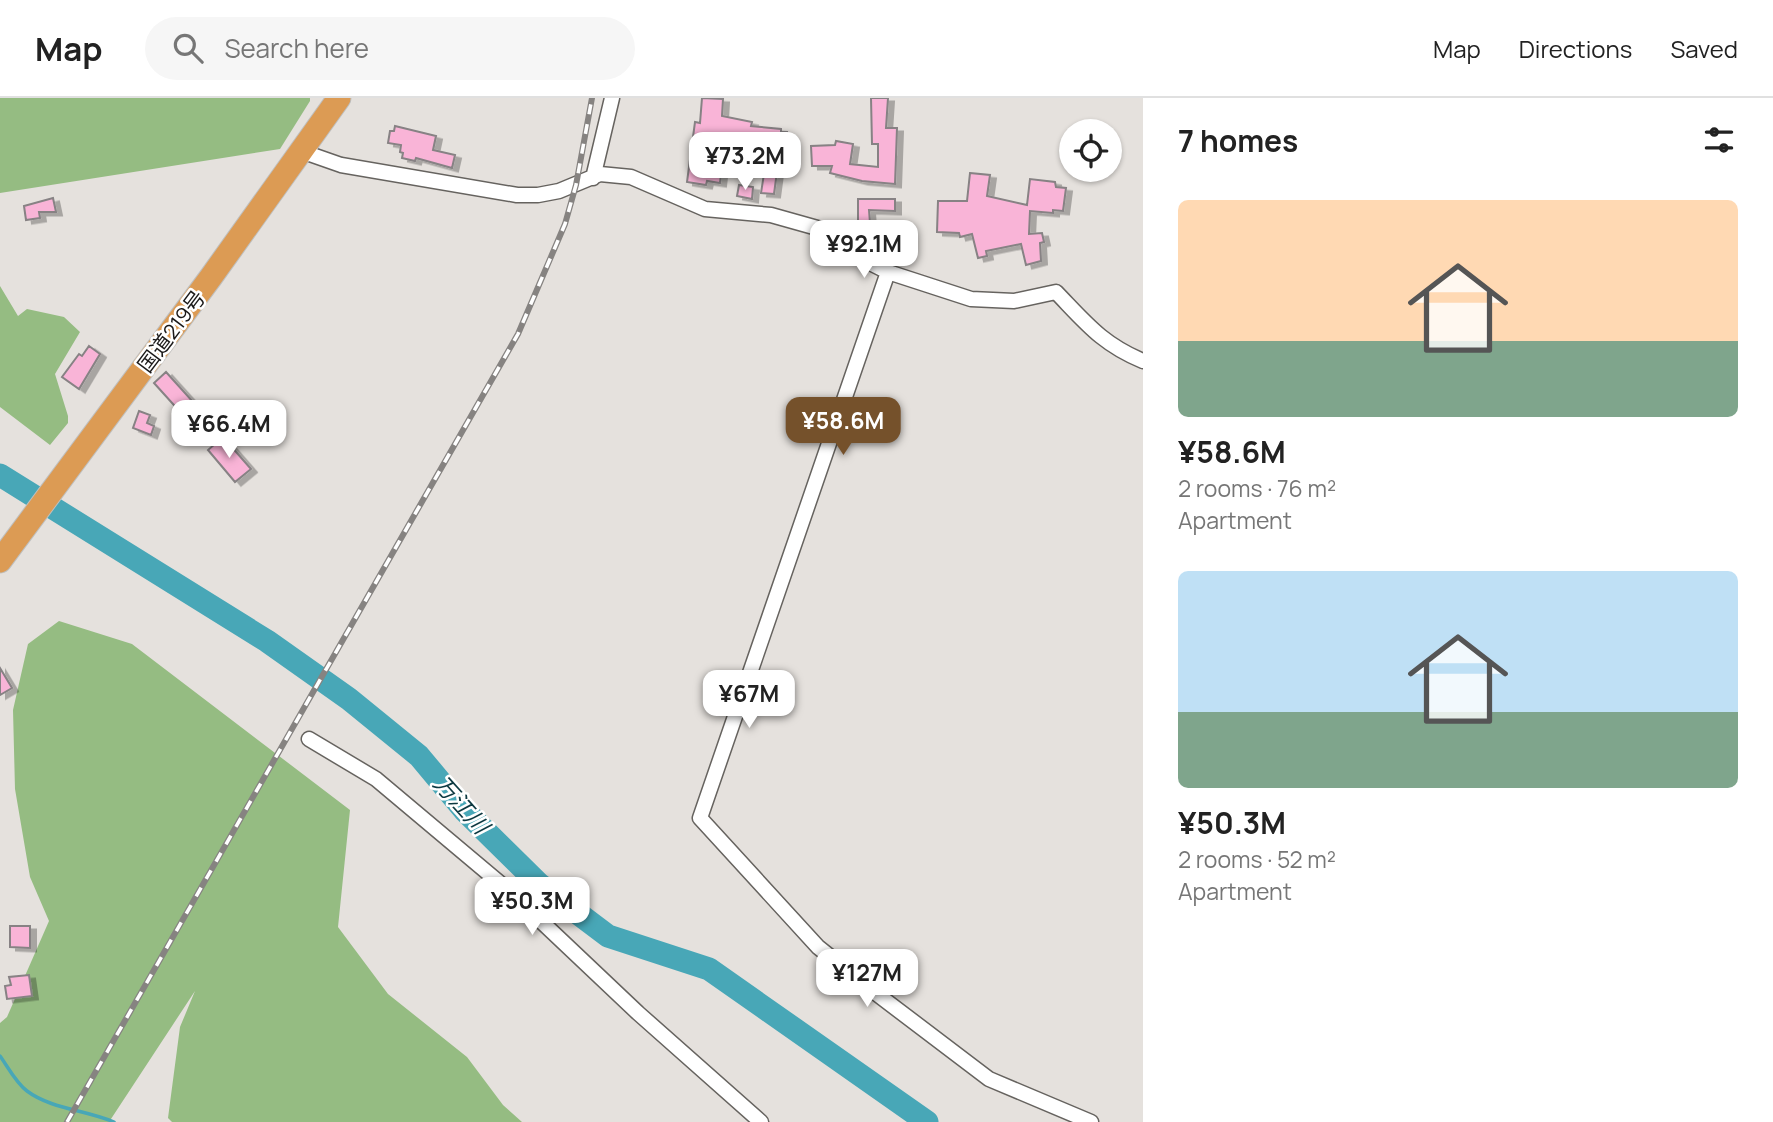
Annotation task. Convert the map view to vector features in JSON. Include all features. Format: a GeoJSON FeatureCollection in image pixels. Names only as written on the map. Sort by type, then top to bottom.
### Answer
{"type":"FeatureCollection","features":[{"type":"Feature","properties":{"kind":"highway","name":"国道219号"},"geometry":{"type":"LineString","coordinates":[[0,561],[340,98]]}},
{"type":"Feature","properties":{"kind":"street"},"geometry":{"type":"LineString","coordinates":[[593,178],[612,98]]}},
{"type":"Feature","properties":{"kind":"street"},"geometry":{"type":"LineString","coordinates":[[301,151],[341,165],[517,195],[559,191],[600,174],[631,177],[705,209],[771,215],[828,231],[860,258],[888,272],[971,299],[1014,301],[1056,292],[1104,340],[1119,351],[1143,361]]}},
{"type":"Feature","properties":{"kind":"street"},"geometry":{"type":"LineString","coordinates":[[888,272],[700,818],[818,947],[873,991],[989,1079],[1091,1122]]}},
{"type":"Feature","properties":{"kind":"street"},"geometry":{"type":"LineString","coordinates":[[309,739],[376,779],[507,889],[638,1013],[761,1122]]}},
{"type":"Feature","properties":{"kind":"green space"},"geometry":{"type":"Polygon","coordinates":[[[0,98],[310,98],[310,101],[280,149],[0,193],[0,98]]]}},
{"type":"Feature","properties":{"kind":"green space"},"geometry":{"type":"Polygon","coordinates":[[[0,286],[18,316],[27,309],[64,317],[80,332],[55,374],[68,423],[50,445],[0,407],[0,286]]]}},
{"type":"Feature","properties":{"kind":"green space"},"geometry":{"type":"Polygon","coordinates":[[[59,621],[132,644],[350,810],[338,927],[388,994],[467,1057],[503,1105],[522,1122],[172,1122],[168,1118],[180,1027],[195,991],[109,1122],[0,1122],[0,1023],[7,1017],[49,921],[30,877],[15,789],[13,710],[28,644],[59,621]]]}},
{"type":"Feature","properties":{"kind":"building"},"geometry":{"type":"Polygon","coordinates":[[[702,98],[723,99],[722,116],[752,122],[751,126],[787,132],[785,165],[778,164],[774,194],[761,193],[768,148],[748,146],[746,159],[723,155],[720,183],[707,181],[706,185],[687,182],[695,122],[700,123],[702,98]]]}},
{"type":"Feature","properties":{"kind":"building"},"geometry":{"type":"Polygon","coordinates":[[[871,98],[888,98],[886,128],[897,128],[895,184],[862,181],[830,173],[832,166],[812,166],[811,146],[835,145],[836,141],[853,144],[850,164],[878,167],[878,144],[872,144],[871,98]]]}},
{"type":"Feature","properties":{"kind":"building"},"geometry":{"type":"Polygon","coordinates":[[[395,126],[436,136],[433,150],[455,155],[452,168],[416,158],[415,161],[402,158],[401,145],[388,143],[390,131],[394,131],[395,126]]]}},
{"type":"Feature","properties":{"kind":"building"},"geometry":{"type":"Polygon","coordinates":[[[970,173],[990,175],[987,196],[1027,205],[1030,179],[1055,182],[1056,187],[1066,188],[1063,211],[1030,211],[1029,234],[1042,233],[1044,242],[1040,243],[1041,261],[1026,265],[1021,244],[986,251],[987,256],[978,258],[972,234],[960,237],[959,233],[937,232],[938,201],[967,201],[970,173]]]}},
{"type":"Feature","properties":{"kind":"building"},"geometry":{"type":"Polygon","coordinates":[[[739,185],[753,187],[752,199],[737,196],[739,185]]]}},
{"type":"Feature","properties":{"kind":"building"},"geometry":{"type":"Polygon","coordinates":[[[53,198],[56,212],[39,212],[40,218],[26,220],[24,206],[53,198]]]}},
{"type":"Feature","properties":{"kind":"building"},"geometry":{"type":"Polygon","coordinates":[[[858,199],[895,199],[895,211],[869,210],[870,223],[858,223],[858,199]]]}},
{"type":"Feature","properties":{"kind":"building"},"geometry":{"type":"Polygon","coordinates":[[[89,346],[100,354],[79,389],[62,377],[79,354],[82,356],[89,346]]]}},
{"type":"Feature","properties":{"kind":"building"},"geometry":{"type":"Polygon","coordinates":[[[166,372],[194,403],[182,414],[154,383],[166,372]]]}},
{"type":"Feature","properties":{"kind":"building"},"geometry":{"type":"Polygon","coordinates":[[[139,411],[150,415],[147,423],[154,426],[151,435],[133,428],[139,411]]]}},
{"type":"Feature","properties":{"kind":"building"},"geometry":{"type":"Polygon","coordinates":[[[223,437],[251,469],[235,482],[208,450],[223,437]]]}},
{"type":"Feature","properties":{"kind":"building"},"geometry":{"type":"Polygon","coordinates":[[[0,668],[12,688],[0,695],[0,668]]]}},
{"type":"Feature","properties":{"kind":"building"},"geometry":{"type":"Polygon","coordinates":[[[10,926],[30,926],[30,948],[10,947],[10,926]]]}},
{"type":"Feature","properties":{"kind":"building"},"geometry":{"type":"Polygon","coordinates":[[[29,975],[32,996],[7,999],[5,986],[11,985],[9,977],[29,975]]]}},
{"type":"Feature","properties":{"kind":"waterway","name":"万江川"},"geometry":{"type":"LineString","coordinates":[[0,475],[267,641],[349,699],[419,756],[464,810],[539,884],[608,936],[709,969],[927,1122]]}},
{"type":"Feature","properties":{"kind":"waterway"},"geometry":{"type":"LineString","coordinates":[[0,1056],[19,1084],[36,1097],[114,1122]]}},
{"type":"Feature","properties":{"kind":"railway"},"geometry":{"type":"LineString","coordinates":[[67,1122],[518,334],[565,224],[576,185],[592,98]]}}]}
